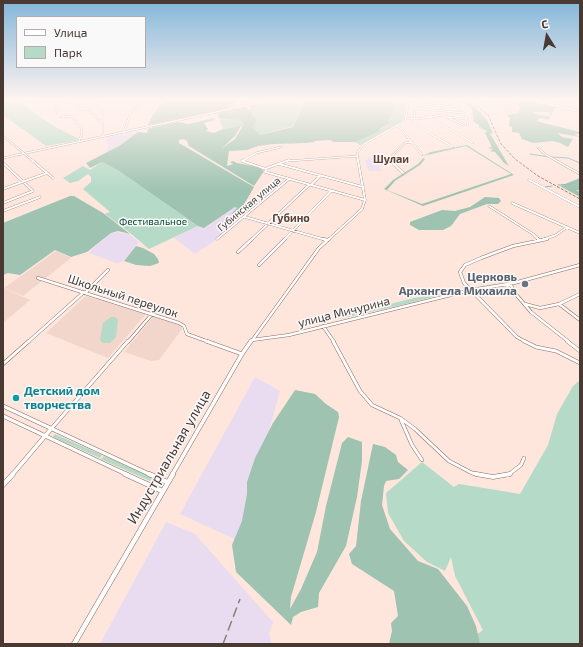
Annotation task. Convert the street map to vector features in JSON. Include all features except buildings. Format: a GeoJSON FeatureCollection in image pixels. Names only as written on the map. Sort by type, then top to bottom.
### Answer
{"type":"FeatureCollection","features":[{"type":"Feature","properties":{"kind":"street"},"geometry":{"type":"LineString","coordinates":[[79,142],[82,134],[81,130]]}},
{"type":"Feature","properties":{"kind":"street"},"geometry":{"type":"LineString","coordinates":[[103,130],[103,136]]}},
{"type":"Feature","properties":{"kind":"street"},"geometry":{"type":"LineString","coordinates":[[3,158],[79,142],[124,130]]}},
{"type":"Feature","properties":{"kind":"street"},"geometry":{"type":"LineString","coordinates":[[266,169],[265,172],[366,200],[358,151],[360,146],[389,130]]}},
{"type":"Feature","properties":{"kind":"street"},"geometry":{"type":"LineString","coordinates":[[402,130],[422,155]]}},
{"type":"Feature","properties":{"kind":"street"},"geometry":{"type":"LineString","coordinates":[[424,130],[453,147]]}},
{"type":"Feature","properties":{"kind":"street"},"geometry":{"type":"LineString","coordinates":[[451,130],[473,143]]}},
{"type":"Feature","properties":{"kind":"street"},"geometry":{"type":"LineString","coordinates":[[3,136],[53,178]]}},
{"type":"Feature","properties":{"kind":"street"},"geometry":{"type":"LineString","coordinates":[[404,173],[391,162],[390,159],[405,143],[412,142]]}},
{"type":"Feature","properties":{"kind":"street"},"geometry":{"type":"LineString","coordinates":[[281,147],[256,153],[242,161],[266,169],[294,159],[358,156]]}},
{"type":"Feature","properties":{"kind":"street"},"geometry":{"type":"LineString","coordinates":[[538,148],[546,155],[580,174]]}},
{"type":"Feature","properties":{"kind":"street"},"geometry":{"type":"LineString","coordinates":[[3,163],[33,191],[3,203]]}},
{"type":"Feature","properties":{"kind":"street"},"geometry":{"type":"LineString","coordinates":[[278,164],[363,188]]}},
{"type":"Feature","properties":{"kind":"street"},"geometry":{"type":"LineString","coordinates":[[3,189],[47,173]]}},
{"type":"Feature","properties":{"kind":"street"},"geometry":{"type":"LineString","coordinates":[[238,252],[320,176]]}},
{"type":"Feature","properties":{"kind":"street","name":"Губинская улица"},"geometry":{"type":"LineString","coordinates":[[217,239],[290,179]]}},
{"type":"Feature","properties":{"kind":"street"},"geometry":{"type":"LineString","coordinates":[[529,180],[580,207]]}},
{"type":"Feature","properties":{"kind":"street"},"geometry":{"type":"LineString","coordinates":[[259,265],[331,191]]}},
{"type":"Feature","properties":{"kind":"street"},"geometry":{"type":"LineString","coordinates":[[3,211],[40,197]]}},
{"type":"Feature","properties":{"kind":"street","name":"Индустриальная улица"},"geometry":{"type":"LineString","coordinates":[[74,644],[242,354],[291,285],[327,240],[362,209],[366,200]]}},
{"type":"Feature","properties":{"kind":"street"},"geometry":{"type":"LineString","coordinates":[[512,204],[580,233]]}},
{"type":"Feature","properties":{"kind":"street"},"geometry":{"type":"LineString","coordinates":[[489,206],[533,234],[540,241]]}},
{"type":"Feature","properties":{"kind":"street"},"geometry":{"type":"LineString","coordinates":[[245,217],[327,240]]}},
{"type":"Feature","properties":{"kind":"street"},"geometry":{"type":"LineString","coordinates":[[567,227],[556,236],[499,251],[465,266],[460,272],[461,276],[471,290],[517,337],[536,347],[556,351],[580,363]]}},
{"type":"Feature","properties":{"kind":"street","name":"улица Мичурина"},"geometry":{"type":"LineString","coordinates":[[252,340],[289,335],[471,290],[510,284],[580,265]]}},
{"type":"Feature","properties":{"kind":"street"},"geometry":{"type":"LineString","coordinates":[[3,364],[108,270]]}},
{"type":"Feature","properties":{"kind":"street","name":"Школьный переулок"},"geometry":{"type":"LineString","coordinates":[[38,278],[181,324],[187,334],[242,354]]}},
{"type":"Feature","properties":{"kind":"street"},"geometry":{"type":"LineString","coordinates":[[510,284],[514,292],[531,312],[580,351]]}},
{"type":"Feature","properties":{"kind":"street"},"geometry":{"type":"LineString","coordinates":[[523,303],[540,308],[558,304],[580,294]]}},
{"type":"Feature","properties":{"kind":"street"},"geometry":{"type":"LineString","coordinates":[[558,304],[580,320]]}},
{"type":"Feature","properties":{"kind":"street"},"geometry":{"type":"LineString","coordinates":[[3,485],[153,314]]}},
{"type":"Feature","properties":{"kind":"street"},"geometry":{"type":"LineString","coordinates":[[323,326],[330,335],[360,391],[372,405],[400,418],[415,429],[441,455],[459,467],[472,473],[493,477],[508,475],[519,468],[524,458]]}},
{"type":"Feature","properties":{"kind":"street"},"geometry":{"type":"LineString","coordinates":[[3,406],[51,430],[167,482]]}},
{"type":"Feature","properties":{"kind":"street"},"geometry":{"type":"LineString","coordinates":[[3,416],[162,491]]}},
{"type":"Feature","properties":{"kind":"street"},"geometry":{"type":"LineString","coordinates":[[400,418],[412,445],[422,460]]}},
{"type":"Feature","properties":{"kind":"shaded area"},"geometry":{"type":"Polygon","coordinates":[[[133,132],[135,133],[134,135],[108,152],[106,149],[109,147],[106,140],[108,137],[133,132]]]}},
{"type":"Feature","properties":{"kind":"shaded area"},"geometry":{"type":"Polygon","coordinates":[[[367,157],[387,159],[391,164],[379,167],[382,171],[369,171],[365,160],[368,160],[367,157]]]}},
{"type":"Feature","properties":{"kind":"shaded area"},"geometry":{"type":"Polygon","coordinates":[[[235,207],[237,208],[231,214],[243,219],[225,234],[195,254],[174,238],[198,226],[205,228],[235,207]]]}},
{"type":"Feature","properties":{"kind":"shaded area"},"geometry":{"type":"Polygon","coordinates":[[[118,232],[130,235],[139,242],[122,262],[116,263],[89,253],[110,234],[118,232]]]}},
{"type":"Feature","properties":{"kind":"shaded area"},"geometry":{"type":"Polygon","coordinates":[[[56,251],[71,258],[23,296],[4,288],[56,251]]]}},
{"type":"Feature","properties":{"kind":"shaded area"},"geometry":{"type":"Polygon","coordinates":[[[3,288],[30,300],[3,323],[3,288]]]}},
{"type":"Feature","properties":{"kind":"shaded area"},"geometry":{"type":"Polygon","coordinates":[[[86,296],[146,314],[108,358],[46,333],[86,296]]]}},
{"type":"Feature","properties":{"kind":"shaded area"},"geometry":{"type":"Polygon","coordinates":[[[154,316],[181,326],[182,329],[159,360],[151,361],[124,352],[154,316]]]}},
{"type":"Feature","properties":{"kind":"shaded area"},"geometry":{"type":"Polygon","coordinates":[[[255,377],[280,391],[239,541],[180,514],[255,377]]]}},
{"type":"Feature","properties":{"kind":"shaded area"},"geometry":{"type":"Polygon","coordinates":[[[166,522],[195,534],[273,622],[269,634],[272,644],[100,644],[166,522]]]}},
{"type":"Feature","properties":{"kind":"green space"},"geometry":{"type":"Polygon","coordinates":[[[24,130],[62,130],[81,140],[46,146],[24,130]]]}},
{"type":"Feature","properties":{"kind":"green space"},"geometry":{"type":"Polygon","coordinates":[[[148,130],[207,130],[214,133],[220,130],[238,130],[235,136],[221,149],[235,139],[240,130],[255,130],[260,135],[280,130],[380,131],[355,142],[334,142],[330,140],[314,141],[315,142],[273,144],[258,146],[247,150],[229,151],[227,166],[233,164],[230,162],[233,161],[258,167],[264,171],[254,186],[189,146],[187,141],[184,139],[179,140],[179,143],[254,187],[242,208],[233,215],[231,214],[237,208],[235,207],[204,228],[198,226],[119,171],[102,162],[90,168],[86,163],[119,146],[138,132],[147,133],[148,130]]]}},
{"type":"Feature","properties":{"kind":"green space"},"geometry":{"type":"Polygon","coordinates":[[[255,130],[278,130],[260,135],[255,130]]]}},
{"type":"Feature","properties":{"kind":"green space"},"geometry":{"type":"Polygon","coordinates":[[[387,130],[360,145],[355,142],[379,131],[387,130]]]}},
{"type":"Feature","properties":{"kind":"green space"},"geometry":{"type":"Polygon","coordinates":[[[485,130],[492,130],[493,133],[490,134],[509,166],[504,163],[495,152],[490,151],[493,149],[487,148],[492,147],[485,133],[487,131],[485,130]]]}},
{"type":"Feature","properties":{"kind":"green space"},"geometry":{"type":"Polygon","coordinates":[[[512,130],[573,130],[580,132],[580,134],[574,134],[580,137],[557,133],[562,137],[573,139],[568,147],[553,141],[533,143],[522,139],[519,133],[512,132],[512,130]]]}},
{"type":"Feature","properties":{"kind":"green space"},"geometry":{"type":"Polygon","coordinates":[[[467,145],[514,175],[423,206],[384,189],[393,180],[418,164],[423,158],[425,159],[420,165],[395,181],[387,190],[422,204],[511,174],[466,146],[423,156],[431,152],[467,145]]]}},
{"type":"Feature","properties":{"kind":"green space","name":"Фестивальное"},"geometry":{"type":"Polygon","coordinates":[[[102,162],[119,171],[198,226],[149,249],[105,214],[110,212],[83,189],[91,182],[91,177],[88,174],[78,181],[70,183],[63,178],[83,166],[90,170],[102,162]]]}},
{"type":"Feature","properties":{"kind":"green space"},"geometry":{"type":"Polygon","coordinates":[[[580,178],[580,190],[576,190],[580,192],[580,197],[560,186],[580,178]]]}},
{"type":"Feature","properties":{"kind":"green space"},"geometry":{"type":"Polygon","coordinates":[[[70,196],[74,196],[103,213],[130,234],[118,231],[111,233],[87,252],[71,257],[55,250],[20,275],[8,273],[3,275],[3,223],[70,196]]]}},
{"type":"Feature","properties":{"kind":"green space"},"geometry":{"type":"Polygon","coordinates":[[[485,197],[499,198],[501,201],[498,204],[487,204],[460,214],[451,226],[443,230],[419,230],[410,225],[410,222],[442,210],[455,211],[470,207],[485,197]]]}},
{"type":"Feature","properties":{"kind":"green space"},"geometry":{"type":"Polygon","coordinates":[[[136,246],[154,254],[159,263],[150,266],[136,265],[124,261],[136,246]]]}},
{"type":"Feature","properties":{"kind":"green space"},"geometry":{"type":"Polygon","coordinates":[[[447,293],[339,319],[350,314],[414,298],[447,293]]]}},
{"type":"Feature","properties":{"kind":"green space"},"geometry":{"type":"Polygon","coordinates":[[[111,317],[115,317],[118,320],[116,337],[110,343],[103,343],[100,340],[103,323],[111,317]]]}},
{"type":"Feature","properties":{"kind":"green space"},"geometry":{"type":"Polygon","coordinates":[[[580,380],[580,644],[477,644],[473,637],[483,630],[455,576],[451,557],[445,571],[427,562],[404,541],[388,513],[386,493],[422,462],[454,487],[459,484],[520,494],[548,445],[557,414],[573,386],[580,380]]]}},
{"type":"Feature","properties":{"kind":"green space"},"geometry":{"type":"Polygon","coordinates":[[[295,390],[315,394],[338,412],[339,417],[316,512],[291,597],[290,609],[301,589],[317,552],[326,506],[342,443],[348,437],[362,442],[362,461],[357,497],[346,546],[319,593],[318,607],[301,612],[293,617],[291,625],[236,572],[232,545],[242,521],[247,494],[247,482],[255,458],[273,423],[295,390]]]}},
{"type":"Feature","properties":{"kind":"green space"},"geometry":{"type":"Polygon","coordinates":[[[55,434],[102,455],[100,458],[53,437],[55,434]]]}},
{"type":"Feature","properties":{"kind":"green space"},"geometry":{"type":"Polygon","coordinates":[[[373,444],[385,447],[396,455],[398,462],[408,470],[399,479],[386,481],[384,486],[382,505],[390,529],[418,561],[438,569],[467,606],[476,626],[480,644],[389,644],[392,631],[391,623],[398,616],[394,591],[352,564],[349,554],[356,546],[361,501],[373,444]]]}},
{"type":"Feature","properties":{"kind":"green space"},"geometry":{"type":"Polygon","coordinates":[[[104,456],[152,477],[150,481],[101,459],[104,456]]]}},
{"type":"Feature","properties":{"kind":"waterway"},"geometry":{"type":"LineString","coordinates":[[530,154],[549,157]]}},
{"type":"Feature","properties":{"kind":"waterway"},"geometry":{"type":"LineString","coordinates":[[552,157],[568,158],[580,163]]}},
{"type":"Feature","properties":{"kind":"waterway"},"geometry":{"type":"LineString","coordinates":[[558,185],[571,184],[580,180]]}},
{"type":"Feature","properties":{"kind":"waterway"},"geometry":{"type":"LineString","coordinates":[[545,187],[552,186]]}},
{"type":"Feature","properties":{"kind":"railway"},"geometry":{"type":"LineString","coordinates":[[495,130],[501,144],[515,159],[538,176],[580,199]]}},
{"type":"Feature","properties":{"kind":"railway"},"geometry":{"type":"LineString","coordinates":[[223,644],[240,599]]}},
{"type":"Feature","properties":{"kind":"place","name":"Церковь Архангела Михаила"},"geometry":{"type":"Point","coordinates":[525,284]}},
{"type":"Feature","properties":{"kind":"place","name":"Детский дом творчества"},"geometry":{"type":"Point","coordinates":[16,398]}},
{"type":"Feature","properties":{"kind":"district","name":"Шулаи"},"geometry":{"type":"Point","coordinates":[391,159]}},
{"type":"Feature","properties":{"kind":"district","name":"Губино"},"geometry":{"type":"Point","coordinates":[291,218]}}]}
